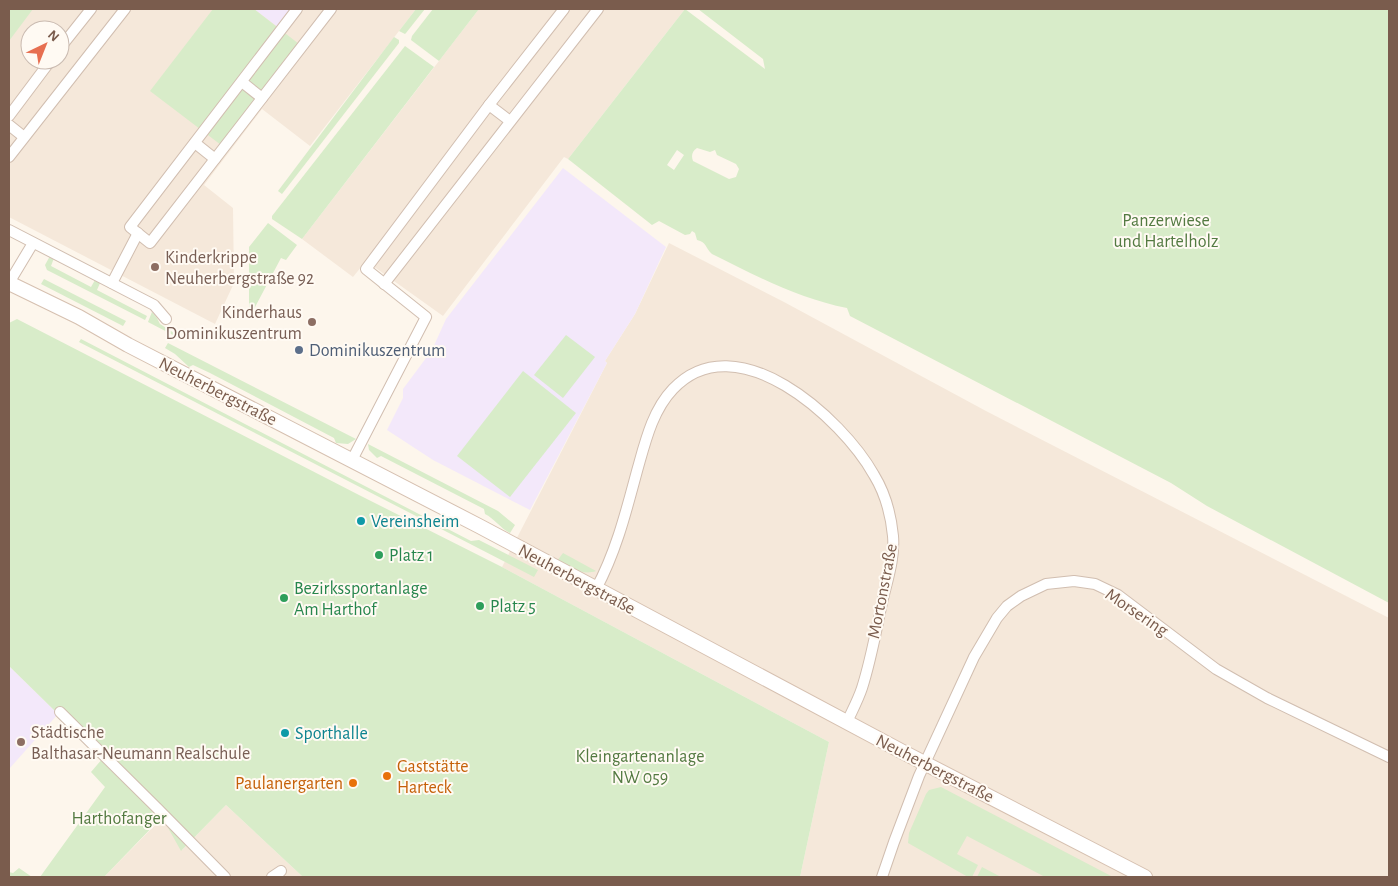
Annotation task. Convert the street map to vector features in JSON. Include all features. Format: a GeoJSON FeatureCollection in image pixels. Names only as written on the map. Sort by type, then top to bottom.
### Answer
{"type":"FeatureCollection","features":[{"type":"Feature","properties":{"kind":"main road","name":"Neuherbergstraße"},"geometry":{"type":"LineString","coordinates":[[9,283],[79,317],[128,345],[352,460],[847,722],[1145,877]]}},
{"type":"Feature","properties":{"kind":"street"},"geometry":{"type":"LineString","coordinates":[[70,35],[90,9]]}},
{"type":"Feature","properties":{"kind":"street"},"geometry":{"type":"LineString","coordinates":[[9,157],[125,9]]}},
{"type":"Feature","properties":{"kind":"street"},"geometry":{"type":"LineString","coordinates":[[298,9],[130,227],[150,243],[331,9]]}},
{"type":"Feature","properties":{"kind":"street"},"geometry":{"type":"LineString","coordinates":[[352,460],[426,317],[366,269],[489,105],[564,9]]}},
{"type":"Feature","properties":{"kind":"street"},"geometry":{"type":"LineString","coordinates":[[384,284],[598,9]]}},
{"type":"Feature","properties":{"kind":"street"},"geometry":{"type":"LineString","coordinates":[[9,116],[44,70]]}},
{"type":"Feature","properties":{"kind":"street"},"geometry":{"type":"LineString","coordinates":[[242,82],[262,98]]}},
{"type":"Feature","properties":{"kind":"street"},"geometry":{"type":"LineString","coordinates":[[489,105],[510,121]]}},
{"type":"Feature","properties":{"kind":"street"},"geometry":{"type":"LineString","coordinates":[[9,125],[24,137]]}},
{"type":"Feature","properties":{"kind":"street"},"geometry":{"type":"LineString","coordinates":[[195,143],[215,159]]}},
{"type":"Feature","properties":{"kind":"street"},"geometry":{"type":"LineString","coordinates":[[9,230],[154,305],[166,319]]}},
{"type":"Feature","properties":{"kind":"street"},"geometry":{"type":"LineString","coordinates":[[112,284],[138,234]]}},
{"type":"Feature","properties":{"kind":"street","name":"Neuherbergstraße"},"geometry":{"type":"LineString","coordinates":[[9,283],[33,243]]}},
{"type":"Feature","properties":{"kind":"street","name":"Mortonstraße"},"geometry":{"type":"LineString","coordinates":[[596,589],[615,548],[649,429],[660,406],[672,389],[696,372],[716,366],[740,368],[762,374],[792,389],[818,408],[860,452],[875,476],[885,498],[890,518],[893,538],[891,564],[862,688],[847,722]]}},
{"type":"Feature","properties":{"kind":"street","name":"Morsering"},"geometry":{"type":"LineString","coordinates":[[882,877],[926,763],[974,658],[1007,606],[1020,596],[1046,584],[1074,581],[1095,584],[1118,595],[1216,669],[1267,698],[1389,757]]}},
{"type":"Feature","properties":{"kind":"street"},"geometry":{"type":"LineString","coordinates":[[60,712],[225,877]]}},
{"type":"Feature","properties":{"kind":"shaded area"},"geometry":{"type":"Polygon","coordinates":[[[9,9],[416,9],[310,146],[262,109],[204,185],[233,208],[234,283],[215,324],[9,217],[9,9]]]}},
{"type":"Feature","properties":{"kind":"shaded area"},"geometry":{"type":"Polygon","coordinates":[[[254,9],[294,9],[279,28],[254,9]]]}},
{"type":"Feature","properties":{"kind":"shaded area"},"geometry":{"type":"Polygon","coordinates":[[[479,9],[685,9],[568,159],[564,157],[443,316],[366,261],[353,277],[302,239],[479,9]]]}},
{"type":"Feature","properties":{"kind":"shaded area"},"geometry":{"type":"Polygon","coordinates":[[[563,168],[666,247],[635,314],[605,361],[607,363],[530,510],[433,460],[387,430],[403,398],[403,389],[432,350],[446,319],[563,168]]]}},
{"type":"Feature","properties":{"kind":"shaded area"},"geometry":{"type":"Polygon","coordinates":[[[669,243],[784,302],[986,411],[1389,618],[1389,877],[800,877],[829,742],[502,567],[607,363],[605,361],[635,314],[669,243]]]}},
{"type":"Feature","properties":{"kind":"shaded area","name":"Städtische Balthasar-Neumann Realschule"},"geometry":{"type":"Polygon","coordinates":[[[9,666],[58,714],[9,769],[9,666]]]}},
{"type":"Feature","properties":{"kind":"shaded area"},"geometry":{"type":"Polygon","coordinates":[[[226,805],[303,877],[104,877],[163,817],[182,850],[226,805]]]}},
{"type":"Feature","properties":{"kind":"green space"},"geometry":{"type":"Polygon","coordinates":[[[9,9],[33,9],[25,20],[20,20],[20,26],[9,41],[9,9]]]}},
{"type":"Feature","properties":{"kind":"green space"},"geometry":{"type":"Polygon","coordinates":[[[213,9],[254,9],[299,44],[221,145],[150,91],[213,9]]]}},
{"type":"Feature","properties":{"kind":"green space"},"geometry":{"type":"Polygon","coordinates":[[[416,9],[425,9],[405,34],[399,31],[416,9]]]}},
{"type":"Feature","properties":{"kind":"green space"},"geometry":{"type":"Polygon","coordinates":[[[433,9],[479,9],[439,61],[411,40],[433,9]]]}},
{"type":"Feature","properties":{"kind":"green space","name":"Panzerwiese und Hartelholz"},"geometry":{"type":"Polygon","coordinates":[[[685,9],[765,69],[763,59],[698,9],[1389,9],[1389,603],[1207,506],[1171,483],[850,316],[847,308],[812,299],[728,262],[712,254],[704,244],[697,240],[695,233],[692,231],[690,234],[685,235],[659,221],[652,225],[568,159],[685,9]],[[697,148],[692,154],[693,161],[729,179],[736,177],[739,169],[736,164],[717,155],[715,150],[710,152],[697,148]],[[677,150],[667,165],[674,170],[684,155],[677,150]]]}},
{"type":"Feature","properties":{"kind":"green space"},"geometry":{"type":"Polygon","coordinates":[[[394,37],[399,40],[399,43],[282,194],[278,191],[394,37]]]}},
{"type":"Feature","properties":{"kind":"green space"},"geometry":{"type":"Polygon","coordinates":[[[405,46],[434,67],[302,239],[272,219],[272,216],[405,46]]]}},
{"type":"Feature","properties":{"kind":"green space"},"geometry":{"type":"Polygon","coordinates":[[[268,223],[297,245],[286,260],[281,258],[253,311],[249,309],[249,247],[268,223]]]}},
{"type":"Feature","properties":{"kind":"green space"},"geometry":{"type":"Polygon","coordinates":[[[50,256],[54,258],[51,266],[91,287],[95,280],[100,283],[97,290],[147,316],[145,320],[47,270],[45,265],[50,256]]]}},
{"type":"Feature","properties":{"kind":"green space"},"geometry":{"type":"Polygon","coordinates":[[[44,279],[126,321],[123,326],[41,284],[44,279]]]}},
{"type":"Feature","properties":{"kind":"green space"},"geometry":{"type":"Polygon","coordinates":[[[152,312],[160,324],[174,333],[173,335],[148,322],[152,312]]]}},
{"type":"Feature","properties":{"kind":"green space","name":"Bezirkssportanlage Am Harthof"},"geometry":{"type":"Polygon","coordinates":[[[17,319],[502,567],[829,742],[800,877],[303,877],[226,805],[181,851],[162,817],[104,877],[40,877],[105,787],[91,772],[103,758],[9,666],[9,323],[17,319]]]}},
{"type":"Feature","properties":{"kind":"green space"},"geometry":{"type":"Polygon","coordinates":[[[566,335],[595,357],[563,398],[534,375],[566,335]]]}},
{"type":"Feature","properties":{"kind":"green space"},"geometry":{"type":"Polygon","coordinates":[[[81,339],[471,541],[479,540],[538,570],[534,577],[79,342],[81,339]]]}},
{"type":"Feature","properties":{"kind":"green space"},"geometry":{"type":"Polygon","coordinates":[[[168,343],[356,439],[348,444],[336,443],[334,438],[210,373],[193,365],[189,367],[175,354],[165,348],[168,343]]]}},
{"type":"Feature","properties":{"kind":"green space"},"geometry":{"type":"Polygon","coordinates":[[[523,371],[576,413],[510,497],[457,456],[523,371]]]}},
{"type":"Feature","properties":{"kind":"green space"},"geometry":{"type":"Polygon","coordinates":[[[368,444],[498,511],[515,525],[510,533],[485,514],[484,509],[381,456],[377,458],[369,450],[368,444]]]}},
{"type":"Feature","properties":{"kind":"green space"},"geometry":{"type":"Polygon","coordinates":[[[563,553],[596,571],[581,572],[557,561],[563,553]]]}},
{"type":"Feature","properties":{"kind":"green space"},"geometry":{"type":"Polygon","coordinates":[[[941,787],[1113,877],[1045,877],[967,836],[957,854],[978,865],[972,877],[968,877],[908,843],[909,833],[926,794],[929,790],[941,787]]]}},
{"type":"Feature","properties":{"kind":"green space"},"geometry":{"type":"Polygon","coordinates":[[[982,867],[1001,877],[977,877],[982,867]]]}},
{"type":"Feature","properties":{"kind":"green space"},"geometry":{"type":"Polygon","coordinates":[[[19,868],[32,877],[9,877],[9,872],[13,873],[19,868]]]}},
{"type":"Feature","properties":{"kind":"place","name":"Kinderkrippe Neuherbergstraße 92"},"geometry":{"type":"Point","coordinates":[155,267]}},
{"type":"Feature","properties":{"kind":"place","name":"Kinderhaus Dominikuszentrum"},"geometry":{"type":"Point","coordinates":[312,322]}},
{"type":"Feature","properties":{"kind":"place","name":"Dominikuszentrum"},"geometry":{"type":"Point","coordinates":[299,350]}},
{"type":"Feature","properties":{"kind":"place","name":"Vereinsheim"},"geometry":{"type":"Point","coordinates":[361,521]}},
{"type":"Feature","properties":{"kind":"place","name":"Platz 1"},"geometry":{"type":"Point","coordinates":[379,555]}},
{"type":"Feature","properties":{"kind":"place","name":"Bezirkssportanlage Am Harthof"},"geometry":{"type":"Point","coordinates":[284,598]}},
{"type":"Feature","properties":{"kind":"place","name":"Platz 5"},"geometry":{"type":"Point","coordinates":[480,606]}},
{"type":"Feature","properties":{"kind":"place","name":"Sporthalle"},"geometry":{"type":"Point","coordinates":[285,733]}},
{"type":"Feature","properties":{"kind":"place","name":"Städtische Balthasar-Neumann Realschule"},"geometry":{"type":"Point","coordinates":[21,742]}},
{"type":"Feature","properties":{"kind":"place","name":"Gaststätte Harteck"},"geometry":{"type":"Point","coordinates":[387,776]}},
{"type":"Feature","properties":{"kind":"place","name":"Paulanergarten"},"geometry":{"type":"Point","coordinates":[353,783]}},
{"type":"Feature","properties":{"kind":"park label","name":"Kleingartenanlage NW 059"},"geometry":{"type":"Point","coordinates":[640,766]}},
{"type":"Feature","properties":{"kind":"park label","name":"Harthofanger"},"geometry":{"type":"Point","coordinates":[119,818]}}]}
